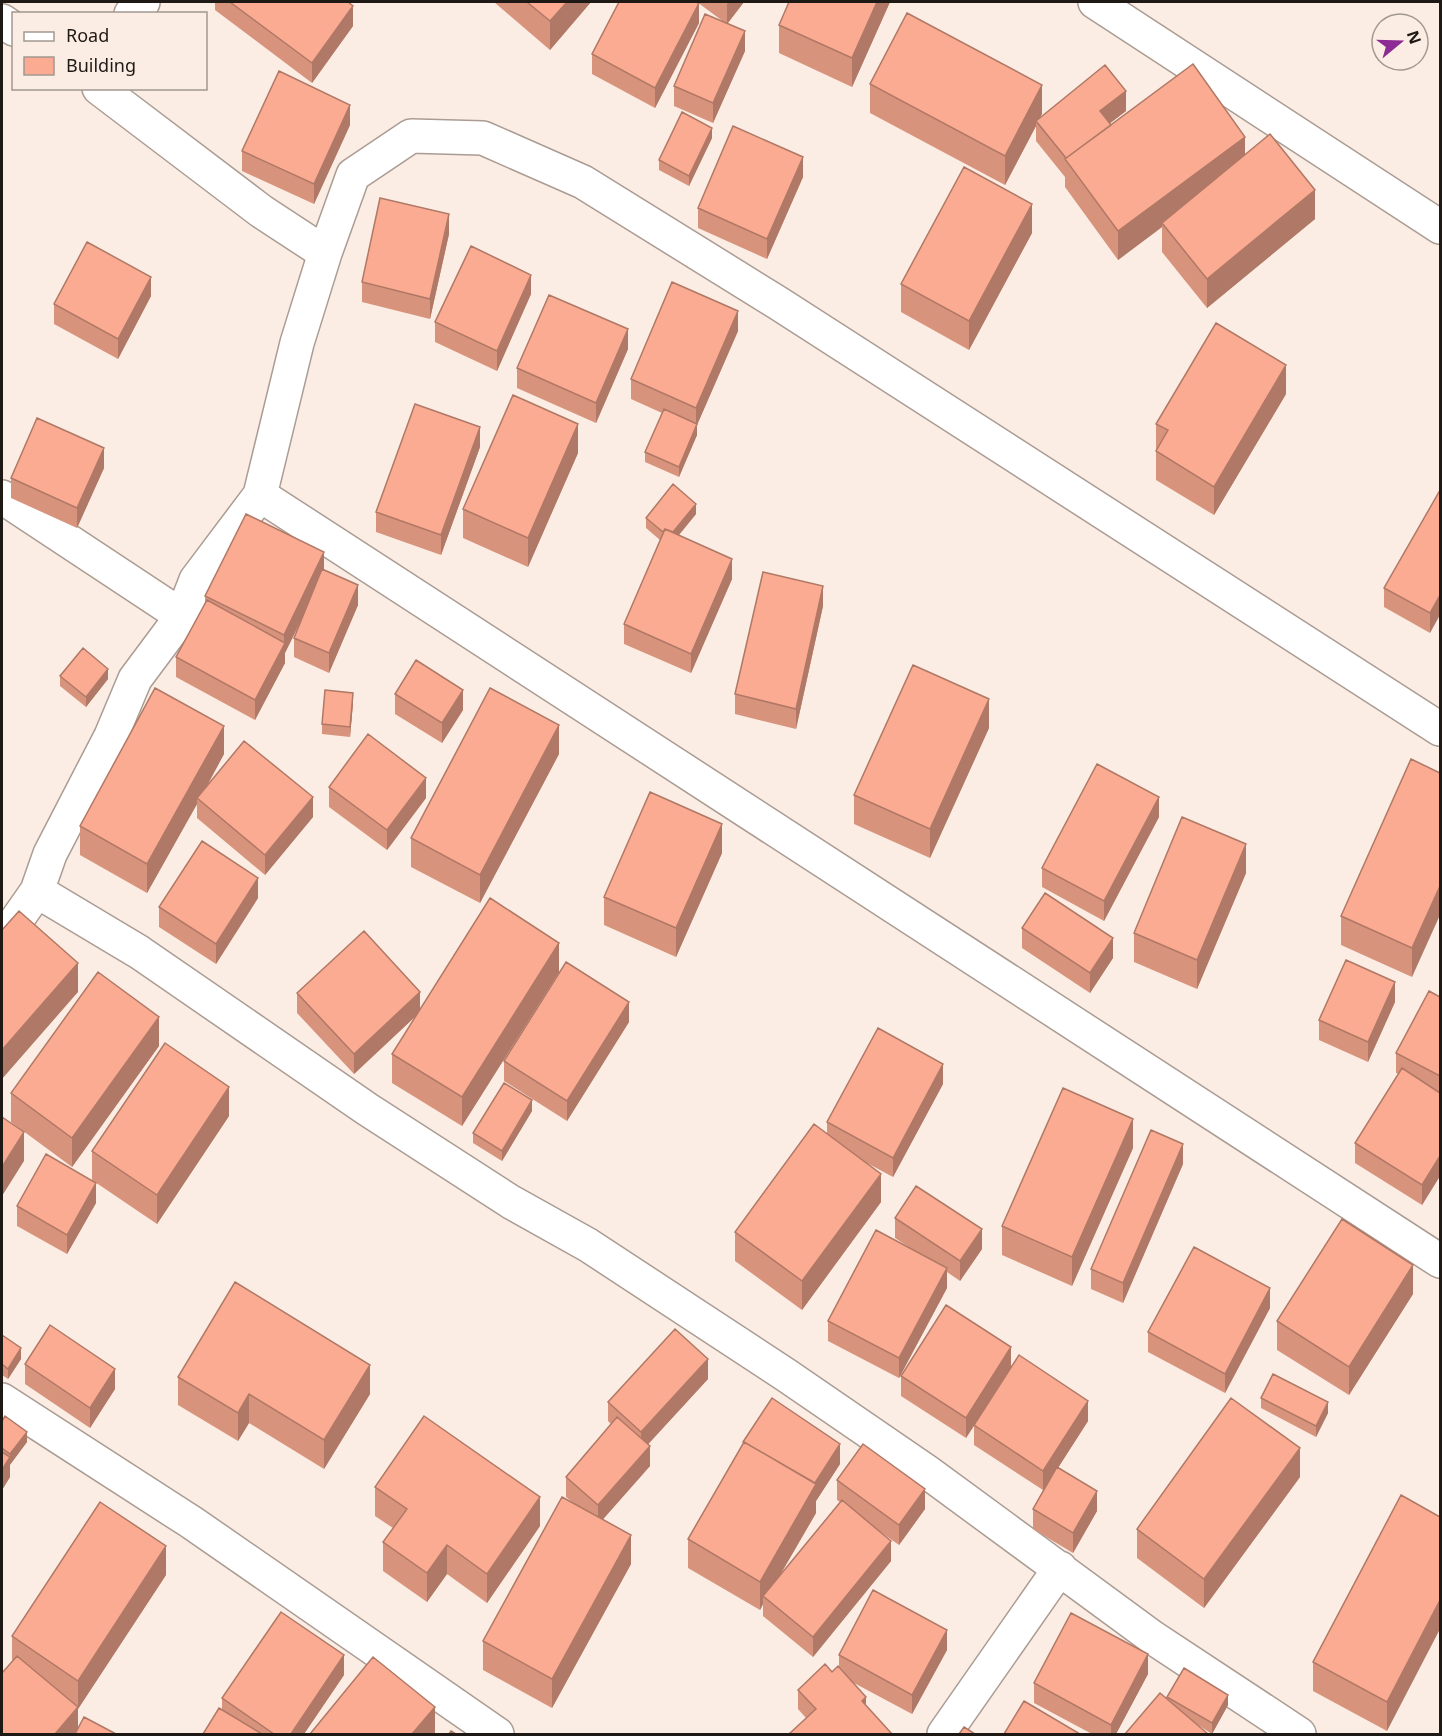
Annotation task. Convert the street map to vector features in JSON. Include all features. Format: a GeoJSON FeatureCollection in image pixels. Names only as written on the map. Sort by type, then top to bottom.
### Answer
{"type":"FeatureCollection","features":[{"type":"Feature","properties":{"kind":"street"},"geometry":{"type":"LineString","coordinates":[[1095,2],[1440,227]]}},
{"type":"Feature","properties":{"kind":"street"},"geometry":{"type":"LineString","coordinates":[[102,90],[261,211],[325,254]]}},
{"type":"Feature","properties":{"kind":"street"},"geometry":{"type":"LineString","coordinates":[[2,941],[37,891],[50,854],[111,736],[135,679],[182,616],[196,580],[260,495],[297,343],[353,175],[411,136],[483,138],[592,188],[778,303],[1440,729]]}},
{"type":"Feature","properties":{"kind":"street"},"geometry":{"type":"LineString","coordinates":[[260,495],[1440,1261]]}},
{"type":"Feature","properties":{"kind":"street"},"geometry":{"type":"LineString","coordinates":[[2,497],[182,616]]}},
{"type":"Feature","properties":{"kind":"street"},"geometry":{"type":"LineString","coordinates":[[37,891],[139,952],[367,1109],[500,1196],[588,1245],[786,1375],[1060,1568],[1152,1638],[1299,1734]]}},
{"type":"Feature","properties":{"kind":"street"},"geometry":{"type":"LineString","coordinates":[[2,1400],[191,1522],[497,1734]]}},
{"type":"Feature","properties":{"kind":"street"},"geometry":{"type":"LineString","coordinates":[[944,1734],[1060,1568]]}},
{"type":"Feature","properties":{"kind":"building"},"geometry":{"type":"Polygon","coordinates":[[[230,2],[348,2],[353,6],[312,63],[230,2]]]}},
{"type":"Feature","properties":{"kind":"building"},"geometry":{"type":"Polygon","coordinates":[[[527,2],[567,2],[550,21],[527,2]]]}},
{"type":"Feature","properties":{"kind":"building"},"geometry":{"type":"Polygon","coordinates":[[[619,2],[699,3],[655,88],[592,54],[619,2]]]}},
{"type":"Feature","properties":{"kind":"building"},"geometry":{"type":"Polygon","coordinates":[[[789,2],[877,2],[852,58],[779,25],[789,2]]]}},
{"type":"Feature","properties":{"kind":"building"},"geometry":{"type":"Polygon","coordinates":[[[907,13],[1042,85],[1005,156],[870,84],[907,13]]]}},
{"type":"Feature","properties":{"kind":"building"},"geometry":{"type":"Polygon","coordinates":[[[705,14],[745,31],[713,103],[674,86],[705,14]]]}},
{"type":"Feature","properties":{"kind":"building"},"geometry":{"type":"Polygon","coordinates":[[[1193,64],[1245,137],[1118,231],[1065,159],[1193,64]]]}},
{"type":"Feature","properties":{"kind":"building"},"geometry":{"type":"Polygon","coordinates":[[[1105,65],[1126,91],[1100,111],[1111,125],[1066,158],[1036,121],[1105,65]]]}},
{"type":"Feature","properties":{"kind":"building"},"geometry":{"type":"Polygon","coordinates":[[[279,71],[350,105],[314,184],[242,151],[279,71]]]}},
{"type":"Feature","properties":{"kind":"building"},"geometry":{"type":"Polygon","coordinates":[[[682,112],[712,128],[689,176],[659,160],[682,112]]]}},
{"type":"Feature","properties":{"kind":"building"},"geometry":{"type":"Polygon","coordinates":[[[733,126],[803,157],[767,239],[698,208],[733,126]]]}},
{"type":"Feature","properties":{"kind":"building"},"geometry":{"type":"Polygon","coordinates":[[[1270,134],[1315,190],[1207,279],[1162,223],[1270,134]]]}},
{"type":"Feature","properties":{"kind":"building"},"geometry":{"type":"Polygon","coordinates":[[[964,167],[1032,204],[969,321],[901,284],[964,167]]]}},
{"type":"Feature","properties":{"kind":"building"},"geometry":{"type":"Polygon","coordinates":[[[380,198],[449,214],[430,299],[362,282],[380,198]]]}},
{"type":"Feature","properties":{"kind":"building"},"geometry":{"type":"Polygon","coordinates":[[[87,242],[151,277],[118,339],[54,304],[87,242]]]}},
{"type":"Feature","properties":{"kind":"building"},"geometry":{"type":"Polygon","coordinates":[[[471,246],[531,275],[497,351],[435,322],[471,246]]]}},
{"type":"Feature","properties":{"kind":"building"},"geometry":{"type":"Polygon","coordinates":[[[672,282],[738,311],[696,408],[631,379],[672,282]]]}},
{"type":"Feature","properties":{"kind":"building"},"geometry":{"type":"Polygon","coordinates":[[[549,295],[628,329],[596,403],[517,368],[549,295]]]}},
{"type":"Feature","properties":{"kind":"building"},"geometry":{"type":"Polygon","coordinates":[[[1216,323],[1286,365],[1214,487],[1156,451],[1168,430],[1156,424],[1216,323]]]}},
{"type":"Feature","properties":{"kind":"building"},"geometry":{"type":"Polygon","coordinates":[[[513,395],[578,424],[528,538],[463,509],[513,395]]]}},
{"type":"Feature","properties":{"kind":"building"},"geometry":{"type":"Polygon","coordinates":[[[415,404],[480,427],[441,535],[376,512],[415,404]]]}},
{"type":"Feature","properties":{"kind":"building"},"geometry":{"type":"Polygon","coordinates":[[[664,409],[697,424],[679,467],[645,452],[664,409]]]}},
{"type":"Feature","properties":{"kind":"building"},"geometry":{"type":"Polygon","coordinates":[[[37,418],[104,448],[77,508],[11,478],[37,418]]]}},
{"type":"Feature","properties":{"kind":"building"},"geometry":{"type":"Polygon","coordinates":[[[673,484],[696,504],[673,532],[665,529],[663,532],[646,518],[673,484]]]}},
{"type":"Feature","properties":{"kind":"building"},"geometry":{"type":"Polygon","coordinates":[[[1439,492],[1440,595],[1430,613],[1384,588],[1439,492]]]}},
{"type":"Feature","properties":{"kind":"building"},"geometry":{"type":"Polygon","coordinates":[[[246,514],[324,552],[284,635],[205,596],[246,514]]]}},
{"type":"Feature","properties":{"kind":"building"},"geometry":{"type":"Polygon","coordinates":[[[665,529],[732,559],[691,654],[624,624],[665,529]]]}},
{"type":"Feature","properties":{"kind":"building"},"geometry":{"type":"Polygon","coordinates":[[[322,569],[358,585],[329,653],[294,638],[322,569]]]}},
{"type":"Feature","properties":{"kind":"building"},"geometry":{"type":"Polygon","coordinates":[[[763,572],[823,586],[796,709],[735,694],[763,572]]]}},
{"type":"Feature","properties":{"kind":"building"},"geometry":{"type":"Polygon","coordinates":[[[207,600],[285,643],[255,700],[176,657],[207,600]]]}},
{"type":"Feature","properties":{"kind":"building"},"geometry":{"type":"Polygon","coordinates":[[[83,648],[108,669],[86,697],[60,676],[83,648]]]}},
{"type":"Feature","properties":{"kind":"building"},"geometry":{"type":"Polygon","coordinates":[[[416,660],[463,690],[442,723],[395,694],[416,660]]]}},
{"type":"Feature","properties":{"kind":"building"},"geometry":{"type":"Polygon","coordinates":[[[913,665],[989,699],[930,829],[854,795],[913,665]]]}},
{"type":"Feature","properties":{"kind":"building"},"geometry":{"type":"Polygon","coordinates":[[[155,688],[224,726],[147,864],[80,826],[155,688]]]}},
{"type":"Feature","properties":{"kind":"building"},"geometry":{"type":"Polygon","coordinates":[[[490,688],[559,725],[480,875],[411,838],[490,688]]]}},
{"type":"Feature","properties":{"kind":"building"},"geometry":{"type":"Polygon","coordinates":[[[325,690],[353,693],[350,727],[322,724],[325,690]]]}},
{"type":"Feature","properties":{"kind":"building"},"geometry":{"type":"Polygon","coordinates":[[[368,734],[426,778],[387,830],[329,787],[368,734]]]}},
{"type":"Feature","properties":{"kind":"building"},"geometry":{"type":"Polygon","coordinates":[[[244,741],[313,797],[265,855],[197,798],[244,741]]]}},
{"type":"Feature","properties":{"kind":"building"},"geometry":{"type":"Polygon","coordinates":[[[1411,759],[1440,773],[1440,886],[1412,948],[1341,916],[1411,759]]]}},
{"type":"Feature","properties":{"kind":"building"},"geometry":{"type":"Polygon","coordinates":[[[1097,764],[1159,797],[1104,901],[1042,868],[1097,764]]]}},
{"type":"Feature","properties":{"kind":"building"},"geometry":{"type":"Polygon","coordinates":[[[650,792],[722,824],[676,928],[604,897],[650,792]]]}},
{"type":"Feature","properties":{"kind":"building"},"geometry":{"type":"Polygon","coordinates":[[[1182,817],[1246,844],[1197,960],[1134,933],[1182,817]]]}},
{"type":"Feature","properties":{"kind":"building"},"geometry":{"type":"Polygon","coordinates":[[[202,841],[258,878],[216,944],[159,907],[202,841]]]}},
{"type":"Feature","properties":{"kind":"building"},"geometry":{"type":"Polygon","coordinates":[[[1045,893],[1113,938],[1090,973],[1022,928],[1045,893]]]}},
{"type":"Feature","properties":{"kind":"building"},"geometry":{"type":"Polygon","coordinates":[[[490,898],[559,943],[462,1097],[392,1054],[490,898]]]}},
{"type":"Feature","properties":{"kind":"building"},"geometry":{"type":"Polygon","coordinates":[[[19,911],[78,963],[2,1050],[2,930],[19,911]]]}},
{"type":"Feature","properties":{"kind":"building"},"geometry":{"type":"Polygon","coordinates":[[[364,931],[420,992],[354,1054],[297,993],[364,931]]]}},
{"type":"Feature","properties":{"kind":"building"},"geometry":{"type":"Polygon","coordinates":[[[1346,960],[1395,982],[1368,1042],[1319,1020],[1346,960]]]}},
{"type":"Feature","properties":{"kind":"building"},"geometry":{"type":"Polygon","coordinates":[[[566,962],[629,1002],[567,1101],[504,1061],[566,962]]]}},
{"type":"Feature","properties":{"kind":"building"},"geometry":{"type":"Polygon","coordinates":[[[98,972],[159,1017],[72,1138],[11,1093],[98,972]]]}},
{"type":"Feature","properties":{"kind":"building"},"geometry":{"type":"Polygon","coordinates":[[[1429,991],[1440,997],[1440,1076],[1396,1053],[1429,991]]]}},
{"type":"Feature","properties":{"kind":"building"},"geometry":{"type":"Polygon","coordinates":[[[878,1028],[943,1064],[893,1158],[827,1122],[878,1028]]]}},
{"type":"Feature","properties":{"kind":"building"},"geometry":{"type":"Polygon","coordinates":[[[165,1043],[229,1087],[157,1195],[92,1151],[165,1043]]]}},
{"type":"Feature","properties":{"kind":"building"},"geometry":{"type":"Polygon","coordinates":[[[1402,1068],[1440,1093],[1440,1156],[1422,1185],[1355,1143],[1402,1068]]]}},
{"type":"Feature","properties":{"kind":"building"},"geometry":{"type":"Polygon","coordinates":[[[504,1083],[532,1100],[502,1151],[473,1133],[504,1083]]]}},
{"type":"Feature","properties":{"kind":"building"},"geometry":{"type":"Polygon","coordinates":[[[1063,1088],[1133,1119],[1072,1257],[1002,1226],[1063,1088]]]}},
{"type":"Feature","properties":{"kind":"building"},"geometry":{"type":"Polygon","coordinates":[[[2,1117],[24,1132],[2,1167],[2,1117]]]}},
{"type":"Feature","properties":{"kind":"building"},"geometry":{"type":"Polygon","coordinates":[[[814,1124],[881,1174],[802,1281],[735,1232],[814,1124]]]}},
{"type":"Feature","properties":{"kind":"building"},"geometry":{"type":"Polygon","coordinates":[[[1151,1130],[1183,1144],[1123,1283],[1091,1269],[1151,1130]]]}},
{"type":"Feature","properties":{"kind":"building"},"geometry":{"type":"Polygon","coordinates":[[[46,1154],[96,1183],[67,1235],[17,1206],[46,1154]]]}},
{"type":"Feature","properties":{"kind":"building"},"geometry":{"type":"Polygon","coordinates":[[[916,1186],[982,1229],[960,1261],[895,1218],[916,1186]]]}},
{"type":"Feature","properties":{"kind":"building"},"geometry":{"type":"Polygon","coordinates":[[[1342,1219],[1413,1265],[1349,1367],[1277,1321],[1342,1219]]]}},
{"type":"Feature","properties":{"kind":"building"},"geometry":{"type":"Polygon","coordinates":[[[876,1230],[947,1268],[899,1358],[828,1321],[876,1230]]]}},
{"type":"Feature","properties":{"kind":"building"},"geometry":{"type":"Polygon","coordinates":[[[1194,1247],[1270,1288],[1225,1374],[1148,1332],[1194,1247]]]}},
{"type":"Feature","properties":{"kind":"building"},"geometry":{"type":"Polygon","coordinates":[[[235,1282],[370,1365],[324,1440],[249,1394],[238,1413],[178,1377],[235,1282]]]}},
{"type":"Feature","properties":{"kind":"building"},"geometry":{"type":"Polygon","coordinates":[[[946,1305],[1011,1347],[966,1418],[901,1376],[946,1305]]]}},
{"type":"Feature","properties":{"kind":"building"},"geometry":{"type":"Polygon","coordinates":[[[50,1325],[115,1369],[90,1408],[25,1364],[50,1325]]]}},
{"type":"Feature","properties":{"kind":"building"},"geometry":{"type":"Polygon","coordinates":[[[675,1329],[708,1359],[641,1432],[608,1402],[675,1329]]]}},
{"type":"Feature","properties":{"kind":"building"},"geometry":{"type":"Polygon","coordinates":[[[2,1335],[21,1348],[8,1369],[2,1364],[2,1335]]]}},
{"type":"Feature","properties":{"kind":"building"},"geometry":{"type":"Polygon","coordinates":[[[1019,1355],[1088,1401],[1043,1471],[974,1425],[1019,1355]]]}},
{"type":"Feature","properties":{"kind":"building"},"geometry":{"type":"Polygon","coordinates":[[[1273,1374],[1328,1402],[1316,1426],[1261,1398],[1273,1374]]]}},
{"type":"Feature","properties":{"kind":"building"},"geometry":{"type":"Polygon","coordinates":[[[772,1398],[840,1444],[815,1483],[743,1442],[772,1398]]]}},
{"type":"Feature","properties":{"kind":"building"},"geometry":{"type":"Polygon","coordinates":[[[1231,1398],[1300,1448],[1204,1579],[1137,1529],[1231,1398]]]}},
{"type":"Feature","properties":{"kind":"building"},"geometry":{"type":"Polygon","coordinates":[[[5,1416],[27,1432],[10,1454],[2,1448],[2,1421],[5,1416]]]}},
{"type":"Feature","properties":{"kind":"building"},"geometry":{"type":"Polygon","coordinates":[[[424,1416],[540,1497],[487,1574],[447,1545],[427,1573],[383,1542],[407,1509],[375,1487],[424,1416]]]}},
{"type":"Feature","properties":{"kind":"building"},"geometry":{"type":"Polygon","coordinates":[[[617,1417],[650,1446],[598,1505],[566,1477],[617,1417]]]}},
{"type":"Feature","properties":{"kind":"building"},"geometry":{"type":"Polygon","coordinates":[[[744,1442],[816,1484],[760,1582],[688,1539],[744,1442]]]}},
{"type":"Feature","properties":{"kind":"building"},"geometry":{"type":"Polygon","coordinates":[[[863,1444],[925,1489],[899,1525],[837,1480],[863,1444]]]}},
{"type":"Feature","properties":{"kind":"building"},"geometry":{"type":"Polygon","coordinates":[[[2,1452],[10,1457],[2,1470],[2,1452]]]}},
{"type":"Feature","properties":{"kind":"building"},"geometry":{"type":"Polygon","coordinates":[[[1057,1467],[1097,1491],[1073,1533],[1033,1509],[1057,1467]]]}},
{"type":"Feature","properties":{"kind":"building"},"geometry":{"type":"Polygon","coordinates":[[[1401,1495],[1440,1517],[1440,1600],[1387,1702],[1313,1662],[1401,1495]]]}},
{"type":"Feature","properties":{"kind":"building"},"geometry":{"type":"Polygon","coordinates":[[[562,1497],[631,1535],[552,1679],[483,1641],[562,1497]]]}},
{"type":"Feature","properties":{"kind":"building"},"geometry":{"type":"Polygon","coordinates":[[[842,1500],[891,1541],[813,1637],[763,1596],[842,1500]]]}},
{"type":"Feature","properties":{"kind":"building"},"geometry":{"type":"Polygon","coordinates":[[[100,1502],[166,1546],[78,1681],[12,1636],[100,1502]]]}},
{"type":"Feature","properties":{"kind":"building"},"geometry":{"type":"Polygon","coordinates":[[[873,1590],[947,1630],[912,1695],[839,1655],[873,1590]]]}},
{"type":"Feature","properties":{"kind":"building"},"geometry":{"type":"Polygon","coordinates":[[[281,1612],[344,1655],[291,1734],[274,1734],[222,1698],[281,1612]]]}},
{"type":"Feature","properties":{"kind":"building"},"geometry":{"type":"Polygon","coordinates":[[[1071,1613],[1148,1654],[1111,1725],[1034,1683],[1071,1613]]]}},
{"type":"Feature","properties":{"kind":"building"},"geometry":{"type":"Polygon","coordinates":[[[17,1656],[78,1707],[55,1734],[2,1734],[2,1673],[17,1656]]]}},
{"type":"Feature","properties":{"kind":"building"},"geometry":{"type":"Polygon","coordinates":[[[373,1657],[435,1707],[412,1734],[310,1734],[373,1657]]]}},
{"type":"Feature","properties":{"kind":"building"},"geometry":{"type":"Polygon","coordinates":[[[825,1664],[832,1672],[838,1666],[866,1697],[862,1701],[892,1734],[789,1734],[816,1709],[798,1690],[825,1664]]]}},
{"type":"Feature","properties":{"kind":"building"},"geometry":{"type":"Polygon","coordinates":[[[1184,1668],[1228,1695],[1212,1723],[1167,1697],[1184,1668]]]}},
{"type":"Feature","properties":{"kind":"building"},"geometry":{"type":"Polygon","coordinates":[[[1160,1693],[1208,1734],[1125,1734],[1160,1693]]]}},
{"type":"Feature","properties":{"kind":"building"},"geometry":{"type":"Polygon","coordinates":[[[1024,1701],[1080,1734],[1004,1734],[1024,1701]]]}},
{"type":"Feature","properties":{"kind":"building"},"geometry":{"type":"Polygon","coordinates":[[[219,1708],[262,1734],[203,1734],[219,1708]]]}},
{"type":"Feature","properties":{"kind":"building"},"geometry":{"type":"Polygon","coordinates":[[[84,1717],[116,1734],[75,1734],[84,1717]]]}},
{"type":"Feature","properties":{"kind":"building"},"geometry":{"type":"Polygon","coordinates":[[[964,1727],[975,1734],[959,1734],[964,1727]]]}}]}
